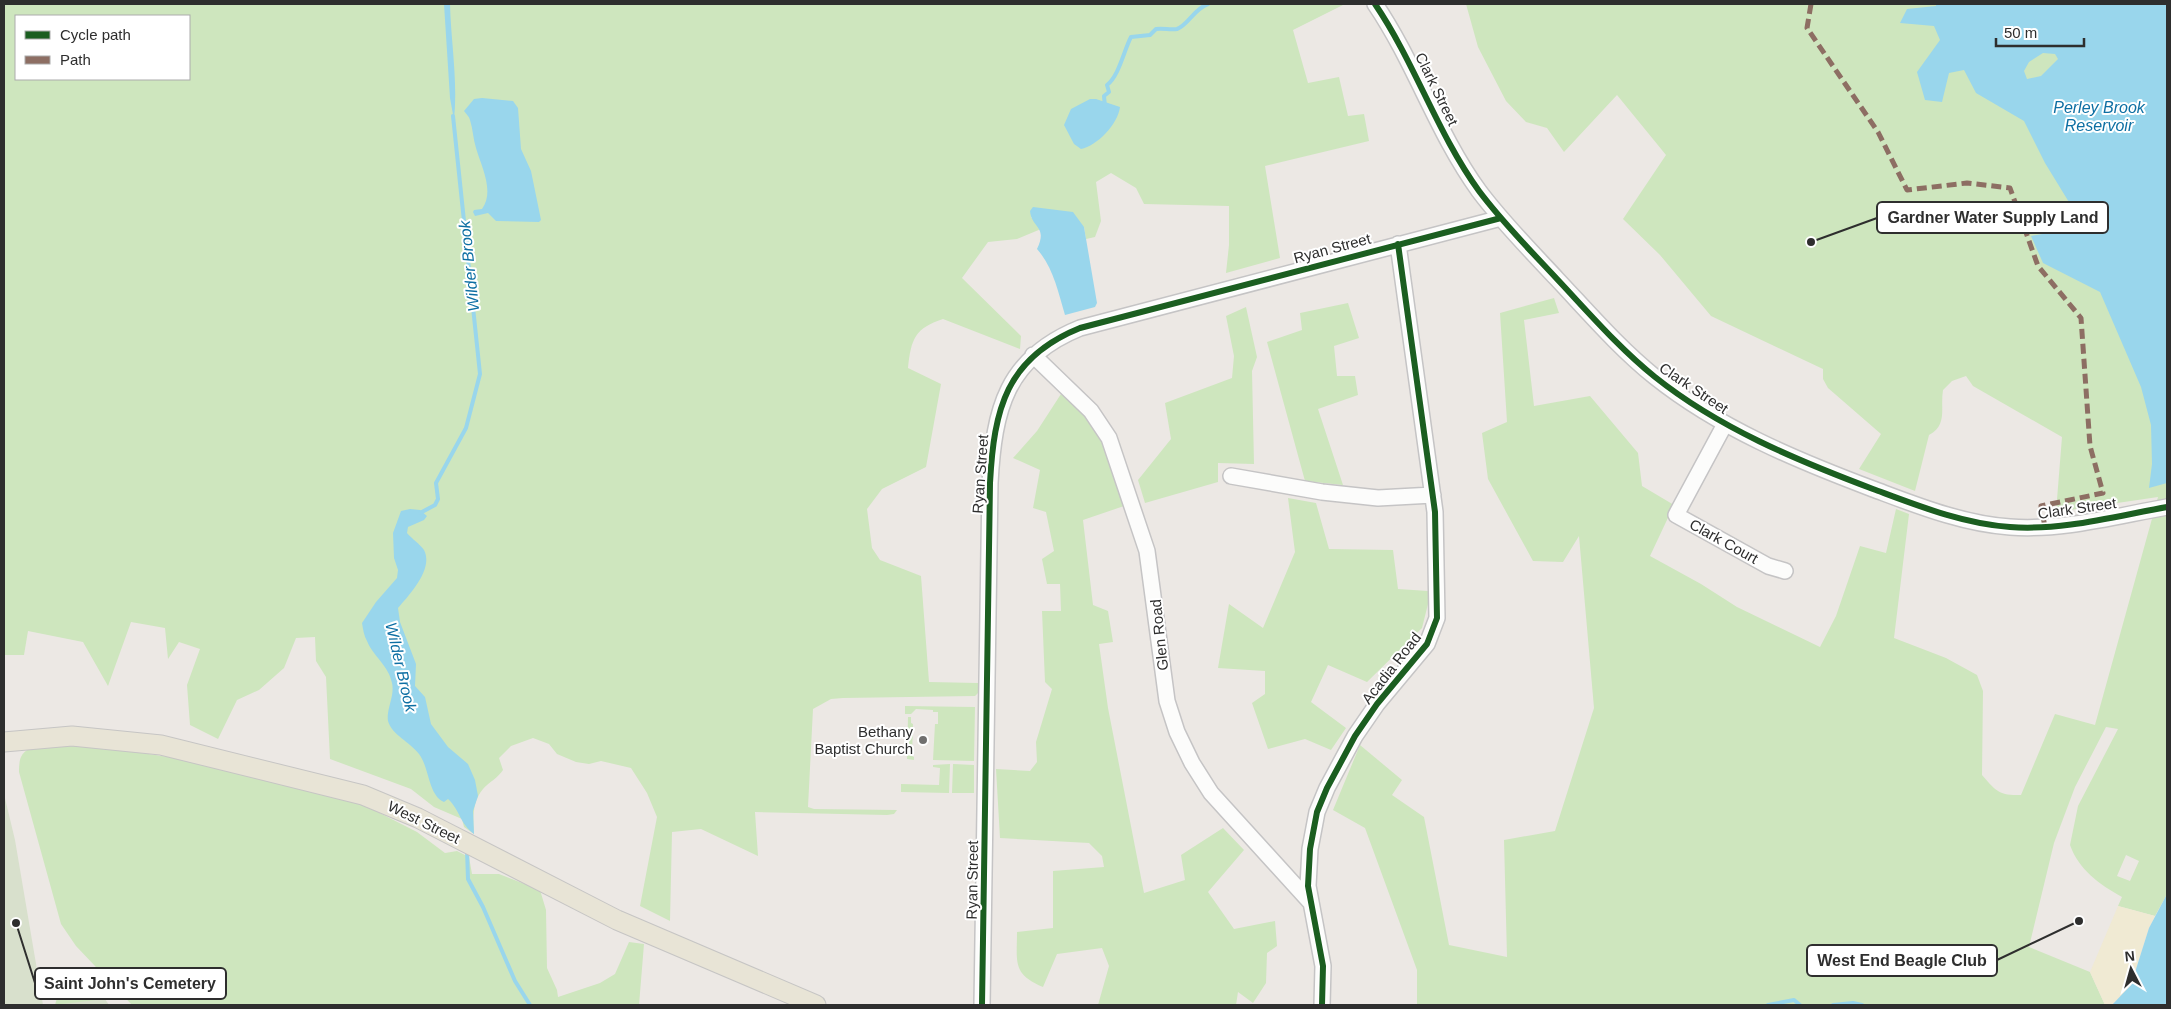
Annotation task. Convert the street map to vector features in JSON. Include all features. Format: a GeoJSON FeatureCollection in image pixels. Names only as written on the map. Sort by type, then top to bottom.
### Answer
{"type":"FeatureCollection","features":[{"type":"Feature","properties":{"kind":"main road","name":"West Street"},"geometry":{"type":"LineString","coordinates":[[4,742],[72,736],[161,745],[363,795],[418,818],[617,920],[816,1005]]}},
{"type":"Feature","properties":{"kind":"street","name":"Clark Street"},"geometry":{"type":"LineString","coordinates":[[1375,4],[1402,49],[1459,160],[1500,218],[1631,356],[1678,394],[1725,424],[1824,470],[1945,513],[1992,525],[2048,527],[2167,507]]}},
{"type":"Feature","properties":{"kind":"street","name":"Ryan Street"},"geometry":{"type":"LineString","coordinates":[[982,1005],[991,459],[996,420],[1004,396],[1016,375],[1033,355],[1052,341],[1080,328],[1500,218]]}},
{"type":"Feature","properties":{"kind":"street","name":"Acadia Road"},"geometry":{"type":"LineString","coordinates":[[1322,1005],[1322,966],[1308,873],[1317,812],[1327,788],[1355,736],[1378,704],[1427,644],[1436,625],[1438,596],[1433,495],[1398,244]]}},
{"type":"Feature","properties":{"kind":"street","name":"Glen Road"},"geometry":{"type":"LineString","coordinates":[[1033,355],[1091,411],[1109,438],[1147,551],[1167,701],[1177,732],[1192,763],[1220,804],[1311,903]]}},
{"type":"Feature","properties":{"kind":"street","name":"Clark Court"},"geometry":{"type":"LineString","coordinates":[[1725,424],[1676,515],[1768,566],[1785,571]]}},
{"type":"Feature","properties":{"kind":"street"},"geometry":{"type":"LineString","coordinates":[[1231,476],[1322,492],[1378,498],[1433,495]]}},
{"type":"Feature","properties":{"kind":"green space"},"geometry":{"type":"Polygon","coordinates":[[[4,4],[1345,4],[1293,30],[1308,83],[1339,77],[1348,116],[1364,114],[1369,141],[1265,166],[1280,258],[1226,273],[1229,245],[1229,206],[1144,204],[1136,188],[1111,173],[1096,182],[1101,221],[1095,237],[1086,239],[1084,227],[1031,217],[1041,229],[1017,239],[988,242],[962,278],[1021,336],[1020,349],[943,319],[926,326],[916,336],[911,349],[908,368],[941,384],[926,467],[882,489],[867,509],[872,548],[880,560],[921,576],[929,682],[978,683],[978,693],[975,696],[831,699],[813,709],[808,807],[814,809],[897,810],[894,814],[755,812],[758,856],[701,829],[672,832],[670,921],[640,906],[657,817],[647,793],[631,768],[601,761],[589,764],[576,762],[557,754],[549,744],[533,738],[511,746],[499,758],[503,770],[479,794],[475,805],[474,834],[464,827],[462,819],[434,807],[411,789],[330,759],[326,677],[316,661],[315,637],[296,638],[284,668],[259,690],[237,700],[218,739],[190,725],[187,685],[200,649],[179,642],[168,659],[165,628],[131,622],[108,686],[83,642],[28,631],[24,655],[4,655],[4,4]]]}},
{"type":"Feature","properties":{"kind":"green space"},"geometry":{"type":"Polygon","coordinates":[[[1466,4],[2167,4],[2167,894],[2155,916],[2118,906],[2122,897],[2105,887],[2084,869],[2070,845],[2078,806],[2118,729],[2106,727],[2075,787],[2054,843],[2029,947],[2090,972],[2105,1005],[1417,1005],[1417,970],[1365,828],[1333,810],[1360,745],[1402,780],[1392,795],[1424,817],[1449,945],[1507,957],[1504,840],[1555,831],[1594,708],[1579,536],[1563,562],[1533,561],[1488,479],[1482,433],[1507,422],[1500,313],[1554,298],[1559,313],[1524,320],[1534,406],[1590,396],[1638,453],[1642,486],[1674,505],[1650,556],[1701,584],[1737,607],[1820,647],[1836,616],[1860,546],[1886,553],[1896,509],[1909,514],[1894,638],[1946,658],[1977,675],[1983,691],[1982,775],[1994,788],[2002,793],[2021,795],[2055,714],[2095,725],[2158,497],[2056,512],[2062,437],[1973,386],[1966,376],[1952,381],[1943,390],[1941,421],[1935,431],[1929,435],[1915,491],[1859,469],[1881,434],[1828,388],[1823,379],[1823,369],[1711,316],[1660,255],[1623,219],[1666,155],[1617,95],[1564,152],[1547,128],[1526,122],[1506,101],[1478,47],[1466,4]],[[2126,855],[2117,876],[2130,881],[2139,861],[2126,855]]]}},
{"type":"Feature","properties":{"kind":"green space"},"geometry":{"type":"Polygon","coordinates":[[[1348,303],[1359,338],[1334,346],[1337,376],[1355,376],[1358,395],[1318,409],[1343,485],[1305,481],[1267,342],[1302,330],[1300,313],[1348,303]]]}},
{"type":"Feature","properties":{"kind":"green space"},"geometry":{"type":"Polygon","coordinates":[[[1246,307],[1257,357],[1252,371],[1254,464],[1218,463],[1218,482],[1145,503],[1138,480],[1171,439],[1165,403],[1232,378],[1234,356],[1226,316],[1246,307]]]}},
{"type":"Feature","properties":{"kind":"green space"},"geometry":{"type":"Polygon","coordinates":[[[1061,394],[1087,416],[1101,440],[1124,506],[1083,520],[1093,605],[1108,611],[1113,642],[1099,644],[1108,708],[1144,893],[1185,880],[1181,855],[1223,828],[1244,850],[1208,892],[1234,929],[1275,921],[1277,946],[1267,953],[1266,983],[1253,1003],[1238,992],[1236,1005],[1098,1005],[1109,966],[1102,948],[1057,954],[1043,987],[1026,977],[1018,966],[1017,932],[1053,928],[1053,871],[1104,867],[1102,856],[1089,843],[1000,838],[996,769],[1030,771],[1037,762],[1036,742],[1052,689],[1045,682],[1042,611],[1061,611],[1060,584],[1047,584],[1042,559],[1054,551],[1046,512],[1033,508],[1040,470],[1013,458],[1037,431],[1061,394]]]}},
{"type":"Feature","properties":{"kind":"green space"},"geometry":{"type":"Polygon","coordinates":[[[1288,498],[1316,503],[1329,549],[1393,550],[1398,589],[1428,591],[1428,604],[1422,628],[1367,682],[1328,665],[1311,702],[1346,728],[1331,750],[1305,739],[1268,749],[1252,703],[1265,694],[1265,671],[1218,668],[1229,604],[1263,628],[1295,552],[1288,498]]]}},
{"type":"Feature","properties":{"kind":"green space"},"geometry":{"type":"Polygon","coordinates":[[[905,706],[975,707],[974,761],[933,760],[935,724],[938,724],[938,712],[916,709],[911,714],[905,714],[905,706]]]}},
{"type":"Feature","properties":{"kind":"green space"},"geometry":{"type":"Polygon","coordinates":[[[908,717],[911,717],[911,723],[913,724],[912,756],[914,760],[907,759],[908,717]]]}},
{"type":"Feature","properties":{"kind":"green space"},"geometry":{"type":"Polygon","coordinates":[[[40,745],[96,746],[175,758],[282,783],[366,806],[417,832],[445,853],[457,851],[469,857],[472,874],[499,874],[540,890],[546,910],[547,968],[557,990],[558,997],[600,983],[615,974],[629,942],[644,944],[639,1005],[132,1005],[76,946],[61,924],[19,772],[23,754],[40,745]]]}},
{"type":"Feature","properties":{"kind":"green space"},"geometry":{"type":"Polygon","coordinates":[[[950,764],[949,793],[901,792],[901,784],[939,785],[940,768],[933,767],[933,765],[950,764]]]}},
{"type":"Feature","properties":{"kind":"green space"},"geometry":{"type":"Polygon","coordinates":[[[953,764],[974,765],[974,793],[952,793],[953,764]]]}},
{"type":"Feature","properties":{"kind":"green space"},"geometry":{"type":"Polygon","coordinates":[[[4,794],[15,840],[43,1005],[4,1005],[4,794]]]}},
{"type":"Feature","properties":{"kind":"green space"},"geometry":{"type":"Polygon","coordinates":[[[83,996],[93,998],[100,1005],[55,1005],[57,998],[83,996]]]}},
{"type":"Feature","properties":{"kind":"green space"},"geometry":{"type":"Polygon","coordinates":[[[105,999],[109,1005],[54,1005],[105,999]]]}},
{"type":"Feature","properties":{"kind":"sand"},"geometry":{"type":"Polygon","coordinates":[[[2118,906],[2155,916],[2149,928],[2131,985],[2112,1005],[2105,1005],[2090,972],[2118,906]]]}},
{"type":"Feature","properties":{"kind":"water"},"geometry":{"type":"Polygon","coordinates":[[[444,4],[450,4],[455,76],[454,120],[450,98],[444,4]]]}},
{"type":"Feature","properties":{"kind":"water","name":"Perley Brook Reservoir"},"geometry":{"type":"Polygon","coordinates":[[[1936,4],[2167,4],[2167,483],[2149,488],[2152,464],[2151,425],[2141,387],[2100,292],[2043,263],[2031,236],[2066,230],[2075,212],[2045,163],[2024,121],[1976,93],[1964,70],[1949,73],[1942,102],[1925,100],[1917,72],[1940,40],[1934,26],[1900,23],[1907,9],[1936,6],[1936,4]],[[2043,53],[2029,62],[2024,71],[2027,79],[2041,76],[2058,59],[2055,54],[2043,53]]]}},
{"type":"Feature","properties":{"kind":"water"},"geometry":{"type":"Polygon","coordinates":[[[474,99],[513,101],[518,108],[521,149],[531,171],[541,220],[539,222],[496,221],[488,213],[475,216],[473,212],[474,210],[482,209],[486,202],[487,187],[470,120],[464,111],[474,99]]]}},
{"type":"Feature","properties":{"kind":"water"},"geometry":{"type":"Polygon","coordinates":[[[1090,99],[1096,99],[1120,107],[1115,120],[1106,133],[1094,144],[1081,149],[1074,144],[1064,125],[1071,109],[1090,99]]]}},
{"type":"Feature","properties":{"kind":"water"},"geometry":{"type":"Polygon","coordinates":[[[1033,207],[1073,212],[1084,227],[1097,303],[1095,307],[1065,315],[1051,271],[1037,249],[1041,236],[1031,217],[1030,211],[1033,207]]]}},
{"type":"Feature","properties":{"kind":"water"},"geometry":{"type":"Polygon","coordinates":[[[410,509],[420,510],[427,516],[424,520],[408,527],[407,533],[424,550],[426,565],[419,581],[398,608],[400,622],[416,664],[415,686],[425,697],[431,724],[448,747],[468,764],[475,780],[478,796],[473,811],[474,834],[466,826],[452,803],[448,799],[444,802],[435,794],[423,760],[390,726],[388,712],[393,688],[392,683],[388,671],[370,646],[363,630],[362,623],[376,602],[397,578],[398,570],[394,558],[393,533],[401,511],[410,509]]]}},
{"type":"Feature","properties":{"kind":"water"},"geometry":{"type":"Polygon","coordinates":[[[2167,894],[2167,1005],[2112,1005],[2131,985],[2149,928],[2167,894]]]}},
{"type":"Feature","properties":{"kind":"waterway"},"geometry":{"type":"LineString","coordinates":[[1105,107],[1104,96],[1109,92],[1107,85],[1115,76],[1131,37],[1150,35],[1156,29],[1177,29],[1185,24],[1199,9],[1208,4]]}},
{"type":"Feature","properties":{"kind":"waterway","name":"Wilder Brook"},"geometry":{"type":"LineString","coordinates":[[420,513],[435,505],[438,499],[436,483],[466,428],[480,374],[453,116]]}},
{"type":"Feature","properties":{"kind":"waterway","name":"Wilder Brook"},"geometry":{"type":"LineString","coordinates":[[467,850],[468,879],[483,907],[515,981],[530,1005]]}},
{"type":"Feature","properties":{"kind":"waterway"},"geometry":{"type":"LineString","coordinates":[[1768,1005],[1794,1000],[1800,1005]]}},
{"type":"Feature","properties":{"kind":"waterway"},"geometry":{"type":"LineString","coordinates":[[1833,1005],[1853,1003],[1862,1005]]}},
{"type":"Feature","properties":{"kind":"marked path"},"geometry":{"type":"LineString","coordinates":[[1811,4],[1807,28],[1878,132],[1907,190],[1967,183],[2010,188],[2038,266],[2081,318],[2090,446],[2103,493],[2041,506],[2045,527]]}},
{"type":"Feature","properties":{"kind":"cycle path"},"geometry":{"type":"LineString","coordinates":[[1375,4],[1402,50],[1464,169],[1488,203],[1507,226],[1629,354],[1655,377],[1705,412],[1759,441],[1815,466],[1923,507],[1975,522],[2010,527],[2049,527],[2089,522],[2167,507]]}},
{"type":"Feature","properties":{"kind":"cycle path"},"geometry":{"type":"LineString","coordinates":[[982,1005],[990,483],[995,432],[1001,409],[1009,389],[1020,371],[1035,354],[1055,340],[1080,328],[1501,218]]}},
{"type":"Feature","properties":{"kind":"cycle path"},"geometry":{"type":"LineString","coordinates":[[1322,1005],[1323,966],[1308,886],[1310,849],[1317,812],[1327,788],[1355,736],[1377,704],[1427,644],[1437,618],[1435,512],[1398,244]]}},
{"type":"Feature","properties":{"kind":"place","name":"Gardner Water Supply Land"},"geometry":{"type":"Point","coordinates":[1811,242]}},
{"type":"Feature","properties":{"kind":"place","name":"Bethany Baptist Church"},"geometry":{"type":"Point","coordinates":[923,740]}},
{"type":"Feature","properties":{"kind":"place","name":"West End Beagle Club"},"geometry":{"type":"Point","coordinates":[2079,921]}},
{"type":"Feature","properties":{"kind":"place","name":"Saint John's Cemetery"},"geometry":{"type":"Point","coordinates":[16,923]}}]}
